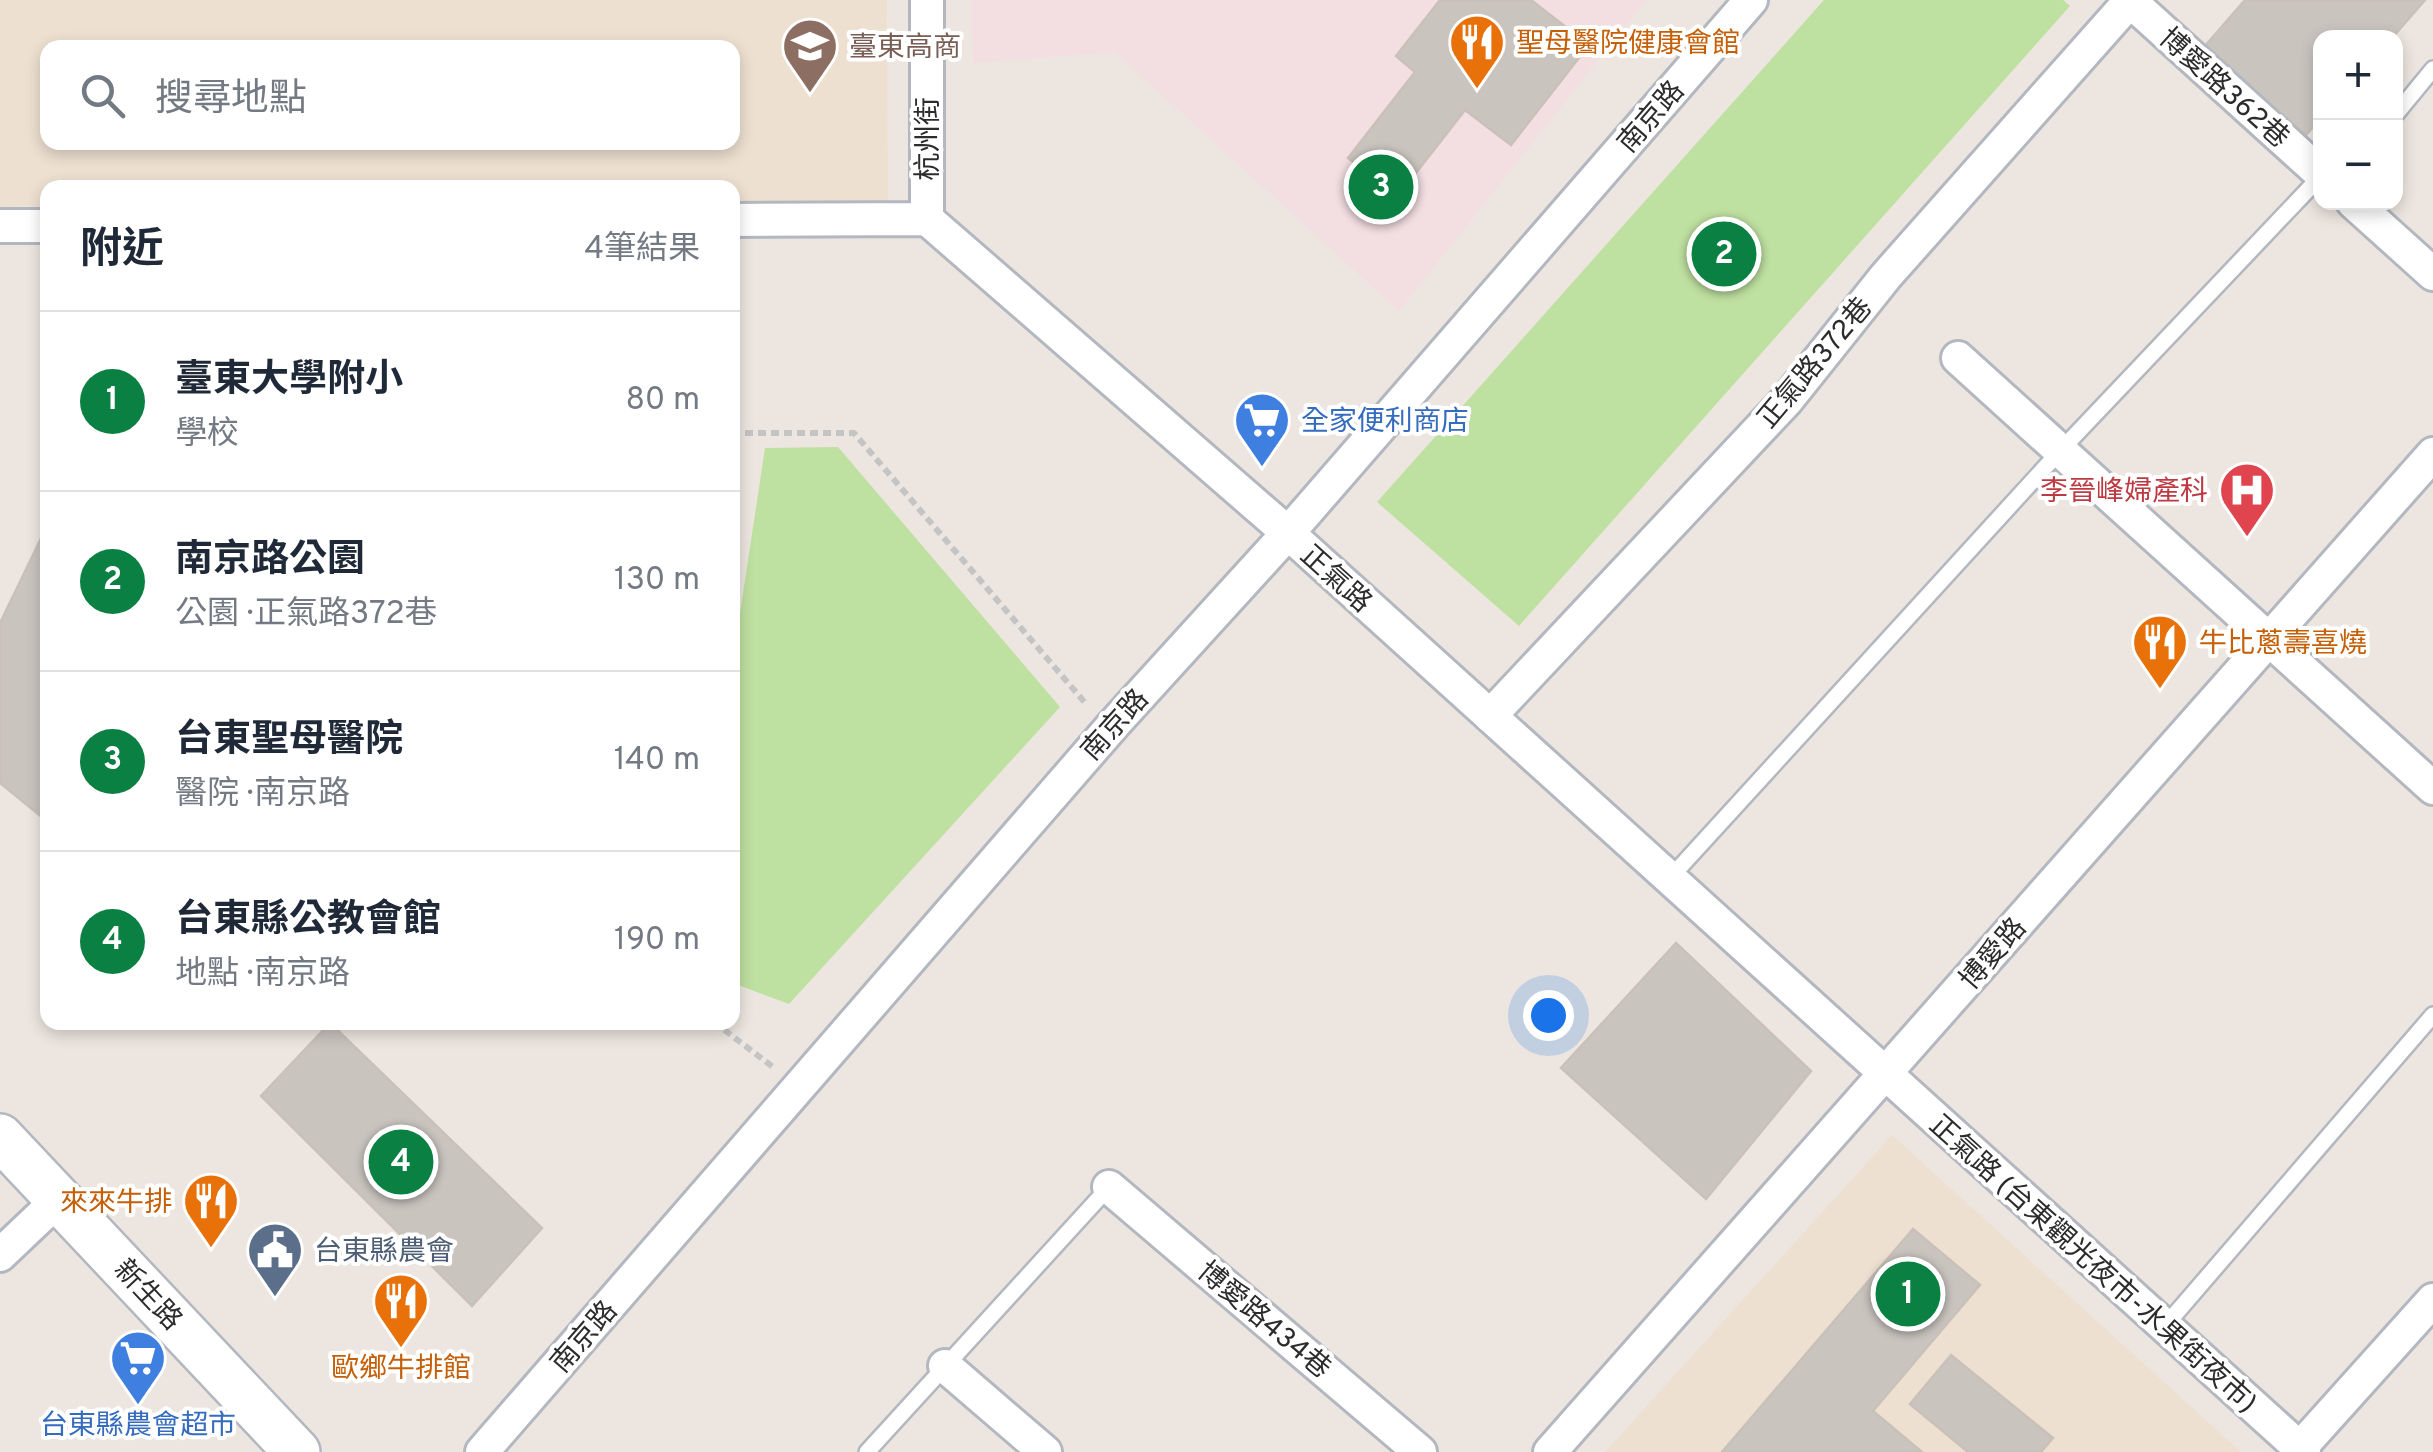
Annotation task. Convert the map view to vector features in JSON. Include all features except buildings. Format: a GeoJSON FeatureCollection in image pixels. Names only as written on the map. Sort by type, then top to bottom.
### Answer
{"type":"FeatureCollection","features":[{"type":"Feature","properties":{"kind":"street","name":"杭州街"},"geometry":{"type":"LineString","coordinates":[[927,0],[927,218]]}},
{"type":"Feature","properties":{"kind":"street","name":"南京路"},"geometry":{"type":"LineString","coordinates":[[482,1452],[1114,724],[1288,533],[1751,0]]}},
{"type":"Feature","properties":{"kind":"street","name":"博愛路362巷"},"geometry":{"type":"LineString","coordinates":[[2129,0],[2313,169]]}},
{"type":"Feature","properties":{"kind":"street","name":"正氣路372巷"},"geometry":{"type":"LineString","coordinates":[[1490,716],[1787,400],[1886,276],[2129,0]]}},
{"type":"Feature","properties":{"kind":"street"},"geometry":{"type":"LineString","coordinates":[[2362,210],[2433,274]]}},
{"type":"Feature","properties":{"kind":"street"},"geometry":{"type":"LineString","coordinates":[[740,220],[927,218]]}},
{"type":"Feature","properties":{"kind":"street","name":"正氣路"},"geometry":{"type":"LineString","coordinates":[[927,218],[1288,533],[1885,1074]]}},
{"type":"Feature","properties":{"kind":"street"},"geometry":{"type":"LineString","coordinates":[[0,226],[40,226]]}},
{"type":"Feature","properties":{"kind":"street"},"geometry":{"type":"LineString","coordinates":[[1958,358],[2433,788]]}},
{"type":"Feature","properties":{"kind":"street","name":"博愛路"},"geometry":{"type":"LineString","coordinates":[[1550,1452],[2433,454]]}},
{"type":"Feature","properties":{"kind":"street","name":"正氣路 (台東觀光夜市-水果街夜市)"},"geometry":{"type":"LineString","coordinates":[[1885,1074],[2302,1450]]}},
{"type":"Feature","properties":{"kind":"street","name":"新生路"},"geometry":{"type":"LineString","coordinates":[[0,1137],[296,1452]]}},
{"type":"Feature","properties":{"kind":"street","name":"博愛路434巷"},"geometry":{"type":"LineString","coordinates":[[1108,1186],[1420,1452]]}},
{"type":"Feature","properties":{"kind":"street"},"geometry":{"type":"LineString","coordinates":[[0,1256],[60,1198]]}},
{"type":"Feature","properties":{"kind":"street"},"geometry":{"type":"LineString","coordinates":[[2302,1450],[2433,1300]]}},
{"type":"Feature","properties":{"kind":"street"},"geometry":{"type":"LineString","coordinates":[[945,1366],[1044,1452]]}},
{"type":"Feature","properties":{"kind":"lane"},"geometry":{"type":"LineString","coordinates":[[2403,105],[2433,69]]}},
{"type":"Feature","properties":{"kind":"lane"},"geometry":{"type":"LineString","coordinates":[[1670,878],[2060,450],[2313,182]]}},
{"type":"Feature","properties":{"kind":"lane"},"geometry":{"type":"LineString","coordinates":[[2165,1326],[2433,1016]]}},
{"type":"Feature","properties":{"kind":"lane"},"geometry":{"type":"LineString","coordinates":[[867,1452],[1108,1186]]}},
{"type":"Feature","properties":{"kind":"path"},"geometry":{"type":"LineString","coordinates":[[740,433],[854,433],[1098,718]]}},
{"type":"Feature","properties":{"kind":"path"},"geometry":{"type":"LineString","coordinates":[[724,1030],[784,1076]]}},
{"type":"Feature","properties":{"kind":"shaded area","name":"臺東高商"},"geometry":{"type":"Polygon","coordinates":[[[0,0],[887,0],[888,201],[740,202],[740,180],[40,180],[40,206],[0,207],[0,0]]]}},
{"type":"Feature","properties":{"kind":"shaded area"},"geometry":{"type":"Polygon","coordinates":[[[972,0],[1646,0],[1399,311],[1115,52],[973,63],[972,0]]]}},
{"type":"Feature","properties":{"kind":"shaded area"},"geometry":{"type":"Polygon","coordinates":[[[1892,1135],[2241,1452],[1605,1452],[1892,1135]]]}},
{"type":"Feature","properties":{"kind":"green space"},"geometry":{"type":"Polygon","coordinates":[[[1824,0],[2063,0],[2070,6],[1519,626],[1377,502],[1824,0]]]}},
{"type":"Feature","properties":{"kind":"green space"},"geometry":{"type":"Polygon","coordinates":[[[838,447],[1060,707],[789,1004],[740,986],[740,614],[765,448],[838,447]]]}},
{"type":"Feature","properties":{"kind":"place","name":"聖母醫院健康會館"},"geometry":{"type":"Point","coordinates":[1477,91]}},
{"type":"Feature","properties":{"kind":"place","name":"臺東高商"},"geometry":{"type":"Point","coordinates":[810,95]}},
{"type":"Feature","properties":{"kind":"place","name":"台東聖母醫院"},"geometry":{"type":"Point","coordinates":[1381,187]}},
{"type":"Feature","properties":{"kind":"place","name":"南京路公園"},"geometry":{"type":"Point","coordinates":[1724,254]}},
{"type":"Feature","properties":{"kind":"place","name":"全家便利商店"},"geometry":{"type":"Point","coordinates":[1262,469]}},
{"type":"Feature","properties":{"kind":"place","name":"李晉峰婦產科"},"geometry":{"type":"Point","coordinates":[2247,539]}},
{"type":"Feature","properties":{"kind":"place","name":"牛比蔥壽喜燒"},"geometry":{"type":"Point","coordinates":[2160,691]}},
{"type":"Feature","properties":{"kind":"place","name":"台東縣公教會館"},"geometry":{"type":"Point","coordinates":[401,1162]}},
{"type":"Feature","properties":{"kind":"place","name":"來來牛排"},"geometry":{"type":"Point","coordinates":[211,1250]}},
{"type":"Feature","properties":{"kind":"place","name":"臺東大學附小"},"geometry":{"type":"Point","coordinates":[1908,1294]}},
{"type":"Feature","properties":{"kind":"place","name":"台東縣農會"},"geometry":{"type":"Point","coordinates":[275,1299]}},
{"type":"Feature","properties":{"kind":"place","name":"歐鄉牛排館"},"geometry":{"type":"Point","coordinates":[401,1350]}},
{"type":"Feature","properties":{"kind":"place","name":"台東縣農會超市"},"geometry":{"type":"Point","coordinates":[138,1407]}}]}
